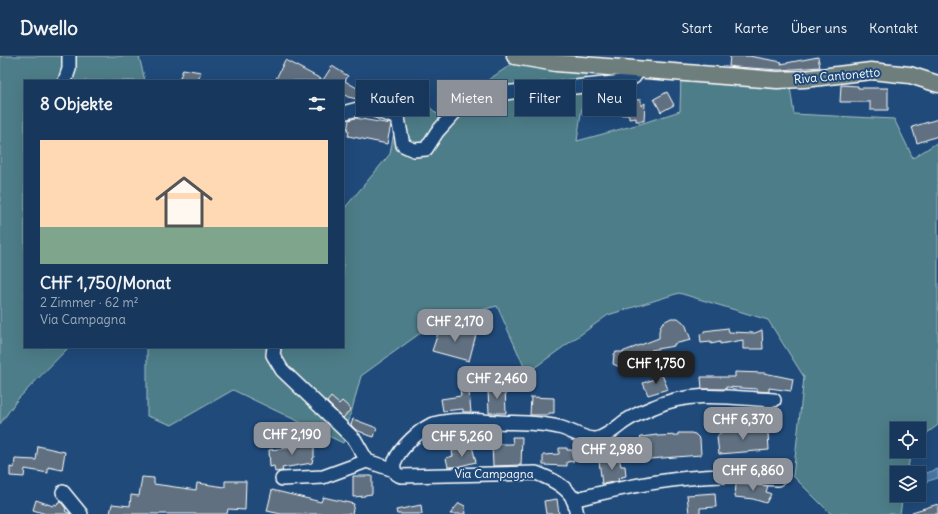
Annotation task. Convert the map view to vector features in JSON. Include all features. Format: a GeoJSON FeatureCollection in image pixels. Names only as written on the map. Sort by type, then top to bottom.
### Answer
{"type":"FeatureCollection","features":[{"type":"Feature","properties":{"kind":"main road","name":"Riva Cantonetto"},"geometry":{"type":"LineString","coordinates":[[515,56],[556,63],[789,80],[817,78],[858,72],[884,71],[910,75],[938,84]]}},
{"type":"Feature","properties":{"kind":"street"},"geometry":{"type":"LineString","coordinates":[[65,80],[69,69],[69,56]]}},
{"type":"Feature","properties":{"kind":"street"},"geometry":{"type":"LineString","coordinates":[[344,113],[365,107],[398,118],[403,145],[414,150],[426,149],[437,132],[456,111],[479,97],[512,92],[623,82],[634,77],[638,69]]}},
{"type":"Feature","properties":{"kind":"street"},"geometry":{"type":"LineString","coordinates":[[274,348],[273,355],[282,370],[355,440],[367,461],[323,477],[282,479]]}},
{"type":"Feature","properties":{"kind":"street"},"geometry":{"type":"LineString","coordinates":[[394,470],[394,461],[413,438],[433,424],[443,422],[473,421],[526,423],[558,427],[593,439],[600,438],[654,406],[680,399],[709,396],[774,400]]}},
{"type":"Feature","properties":{"kind":"street","name":"Via Campagna"},"geometry":{"type":"LineString","coordinates":[[367,461],[394,470],[396,474],[401,476],[514,472],[536,473],[551,479],[563,488],[573,500],[577,514]]}},
{"type":"Feature","properties":{"kind":"street"},"geometry":{"type":"LineString","coordinates":[[573,500],[659,481],[722,476],[746,476],[778,479]]}},
{"type":"Feature","properties":{"kind":"street"},"geometry":{"type":"LineString","coordinates":[[63,492],[81,514]]}},
{"type":"Feature","properties":{"kind":"green space"},"geometry":{"type":"Polygon","coordinates":[[[0,56],[139,56],[145,80],[24,80],[24,348],[68,348],[17,400],[0,424],[0,56]]]}},
{"type":"Feature","properties":{"kind":"green space"},"geometry":{"type":"Polygon","coordinates":[[[521,58],[588,65],[586,80],[583,80],[583,100],[577,141],[680,111],[681,73],[789,80],[794,114],[894,119],[913,158],[938,142],[938,425],[926,434],[926,422],[890,422],[890,458],[910,458],[908,466],[890,466],[890,502],[902,502],[900,514],[831,514],[793,476],[804,377],[768,320],[679,293],[608,315],[527,373],[497,306],[437,321],[361,376],[343,443],[233,390],[172,425],[147,416],[147,348],[344,348],[344,209],[390,154],[397,116],[429,116],[429,106],[437,114],[437,116],[507,116],[507,80],[488,80],[521,58]]]}},
{"type":"Feature","properties":{"kind":"water"},"geometry":{"type":"Polygon","coordinates":[[[938,469],[938,478],[926,482],[926,473],[938,469]]]}},
{"type":"Feature","properties":{"kind":"building"},"geometry":{"type":"Polygon","coordinates":[[[730,56],[749,56],[782,62],[781,64],[818,57],[820,67],[780,70],[735,67],[729,66],[730,56]]]}},
{"type":"Feature","properties":{"kind":"building"},"geometry":{"type":"Polygon","coordinates":[[[285,60],[323,80],[276,79],[285,60]]]}},
{"type":"Feature","properties":{"kind":"building"},"geometry":{"type":"Polygon","coordinates":[[[332,66],[348,76],[345,81],[356,87],[356,99],[344,95],[344,80],[323,80],[332,66]]]}},
{"type":"Feature","properties":{"kind":"building"},"geometry":{"type":"Polygon","coordinates":[[[183,69],[201,72],[198,80],[179,80],[183,69]]]}},
{"type":"Feature","properties":{"kind":"building"},"geometry":{"type":"Polygon","coordinates":[[[841,85],[858,86],[858,88],[888,88],[888,110],[870,110],[870,102],[840,102],[841,85]]]}},
{"type":"Feature","properties":{"kind":"building"},"geometry":{"type":"Polygon","coordinates":[[[667,92],[674,105],[661,112],[654,99],[667,92]]]}},
{"type":"Feature","properties":{"kind":"building"},"geometry":{"type":"Polygon","coordinates":[[[636,100],[641,100],[641,106],[645,103],[644,121],[636,121],[636,118],[629,119],[629,116],[636,116],[636,100]]]}},
{"type":"Feature","properties":{"kind":"building"},"geometry":{"type":"Polygon","coordinates":[[[355,118],[391,124],[387,144],[348,136],[349,131],[347,131],[349,120],[355,118]]]}},
{"type":"Feature","properties":{"kind":"building"},"geometry":{"type":"Polygon","coordinates":[[[938,119],[938,136],[917,143],[912,127],[938,119]]]}},
{"type":"Feature","properties":{"kind":"building"},"geometry":{"type":"Polygon","coordinates":[[[671,318],[678,318],[683,322],[691,340],[674,344],[674,346],[651,350],[652,354],[632,362],[631,365],[622,368],[613,364],[614,354],[616,352],[622,352],[659,338],[659,331],[662,323],[671,318]]]}},
{"type":"Feature","properties":{"kind":"building"},"geometry":{"type":"Polygon","coordinates":[[[440,327],[464,333],[466,328],[477,331],[469,361],[432,351],[440,327]]]}},
{"type":"Feature","properties":{"kind":"building"},"geometry":{"type":"Polygon","coordinates":[[[728,328],[729,332],[755,333],[762,330],[763,349],[743,349],[743,340],[720,344],[720,342],[711,344],[711,342],[701,343],[700,334],[704,333],[704,331],[728,328]]]}},
{"type":"Feature","properties":{"kind":"building"},"geometry":{"type":"Polygon","coordinates":[[[659,368],[668,389],[648,395],[643,383],[657,378],[659,368]]]}},
{"type":"Feature","properties":{"kind":"building"},"geometry":{"type":"Polygon","coordinates":[[[735,372],[764,373],[793,379],[791,391],[769,388],[769,392],[757,391],[757,389],[726,387],[726,389],[702,389],[701,377],[735,377],[735,372]]]}},
{"type":"Feature","properties":{"kind":"building"},"geometry":{"type":"Polygon","coordinates":[[[468,382],[471,412],[463,412],[463,409],[443,411],[441,399],[461,396],[459,383],[468,382]]]}},
{"type":"Feature","properties":{"kind":"building"},"geometry":{"type":"Polygon","coordinates":[[[505,386],[506,413],[489,413],[488,390],[505,386]]]}},
{"type":"Feature","properties":{"kind":"building"},"geometry":{"type":"Polygon","coordinates":[[[331,397],[339,404],[342,401],[351,409],[343,418],[327,402],[331,397]]]}},
{"type":"Feature","properties":{"kind":"building"},"geometry":{"type":"Polygon","coordinates":[[[531,397],[554,398],[554,413],[549,413],[549,415],[530,415],[531,397]]]}},
{"type":"Feature","properties":{"kind":"building"},"geometry":{"type":"Polygon","coordinates":[[[353,419],[377,428],[374,437],[356,430],[351,425],[353,419]]]}},
{"type":"Feature","properties":{"kind":"building"},"geometry":{"type":"Polygon","coordinates":[[[748,428],[764,428],[768,433],[769,450],[719,454],[717,437],[721,432],[748,428]]]}},
{"type":"Feature","properties":{"kind":"building"},"geometry":{"type":"Polygon","coordinates":[[[678,433],[695,434],[700,439],[701,455],[637,460],[635,443],[641,437],[678,435],[678,433]]]}},
{"type":"Feature","properties":{"kind":"building"},"geometry":{"type":"Polygon","coordinates":[[[512,437],[522,437],[521,465],[493,466],[492,444],[513,444],[512,437]]]}},
{"type":"Feature","properties":{"kind":"building"},"geometry":{"type":"Polygon","coordinates":[[[287,444],[314,444],[314,458],[312,463],[282,468],[283,471],[275,472],[274,466],[270,467],[269,450],[288,448],[287,444]]]}},
{"type":"Feature","properties":{"kind":"building"},"geometry":{"type":"Polygon","coordinates":[[[38,446],[65,452],[62,470],[48,467],[48,473],[25,469],[24,477],[10,476],[10,467],[14,468],[15,459],[36,460],[38,446]]]}},
{"type":"Feature","properties":{"kind":"building"},"geometry":{"type":"Polygon","coordinates":[[[472,446],[476,462],[456,467],[448,467],[446,458],[453,456],[452,451],[472,446]]]}},
{"type":"Feature","properties":{"kind":"building"},"geometry":{"type":"Polygon","coordinates":[[[559,448],[567,448],[567,450],[572,450],[574,461],[567,462],[567,466],[543,465],[543,455],[559,454],[559,448]]]}},
{"type":"Feature","properties":{"kind":"building"},"geometry":{"type":"Polygon","coordinates":[[[619,458],[621,466],[625,466],[626,476],[618,478],[619,481],[602,484],[599,461],[619,458]]]}},
{"type":"Feature","properties":{"kind":"building"},"geometry":{"type":"Polygon","coordinates":[[[353,476],[372,476],[372,494],[353,497],[353,476]]]}},
{"type":"Feature","properties":{"kind":"building"},"geometry":{"type":"Polygon","coordinates":[[[142,477],[154,478],[154,484],[196,490],[197,483],[225,487],[225,481],[246,481],[245,510],[228,509],[227,514],[110,514],[112,504],[130,506],[131,495],[139,496],[142,477]]]}},
{"type":"Feature","properties":{"kind":"building"},"geometry":{"type":"Polygon","coordinates":[[[736,484],[768,486],[766,492],[771,494],[766,503],[753,499],[735,497],[736,484]]]}},
{"type":"Feature","properties":{"kind":"building"},"geometry":{"type":"Polygon","coordinates":[[[272,490],[321,502],[323,497],[354,504],[352,514],[281,514],[267,511],[272,490]]]}},
{"type":"Feature","properties":{"kind":"building"},"geometry":{"type":"Polygon","coordinates":[[[715,493],[716,507],[700,508],[700,513],[689,514],[687,495],[715,493]]]}},
{"type":"Feature","properties":{"kind":"building"},"geometry":{"type":"Polygon","coordinates":[[[557,499],[559,514],[546,514],[544,501],[557,499]]]}},
{"type":"Feature","properties":{"kind":"building"},"geometry":{"type":"Polygon","coordinates":[[[36,500],[53,506],[54,504],[57,505],[58,502],[62,503],[66,509],[65,511],[71,514],[46,514],[33,510],[36,500]]]}},
{"type":"Feature","properties":{"kind":"building"},"geometry":{"type":"Polygon","coordinates":[[[459,503],[465,506],[466,514],[450,514],[459,503]]]}},
{"type":"Feature","properties":{"kind":"building"},"geometry":{"type":"Polygon","coordinates":[[[938,504],[938,514],[912,514],[912,512],[938,504]]]}},
{"type":"Feature","properties":{"kind":"building"},"geometry":{"type":"Polygon","coordinates":[[[421,505],[422,514],[397,514],[396,510],[421,505]]]}}]}
